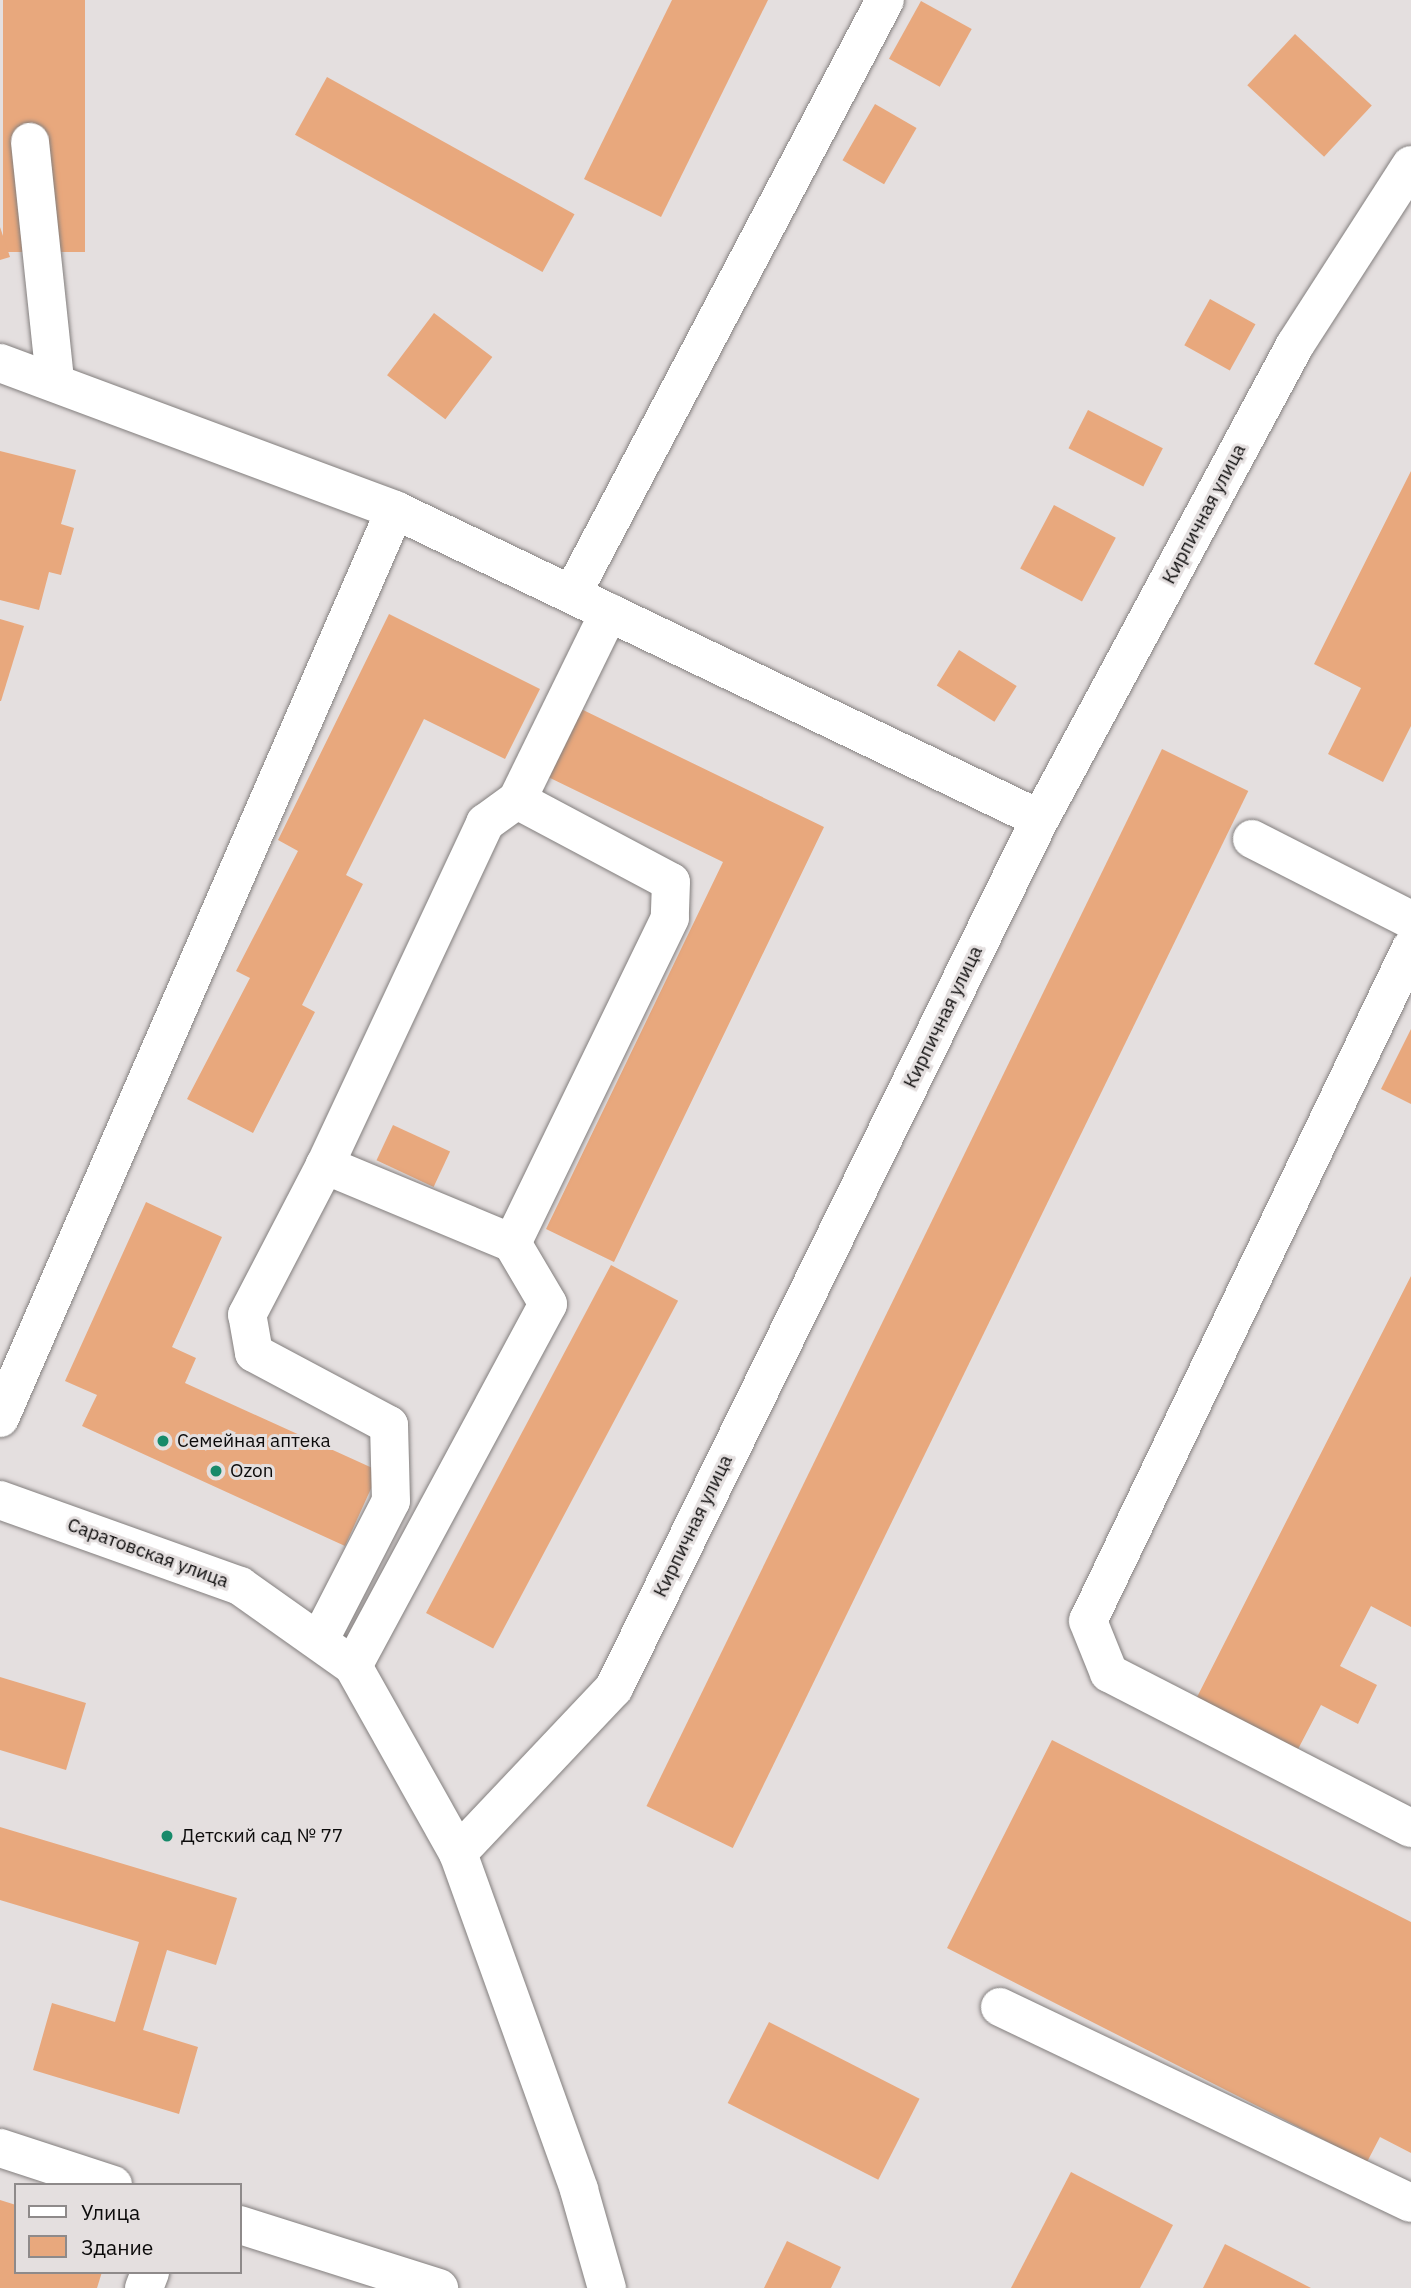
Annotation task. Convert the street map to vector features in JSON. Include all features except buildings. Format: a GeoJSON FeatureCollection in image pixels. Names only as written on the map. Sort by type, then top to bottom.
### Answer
{"type":"FeatureCollection","features":[{"type":"Feature","properties":{"kind":"street"},"geometry":{"type":"LineString","coordinates":[[572,594],[885,0]]}},
{"type":"Feature","properties":{"kind":"street"},"geometry":{"type":"LineString","coordinates":[[30,142],[55,380]]}},
{"type":"Feature","properties":{"kind":"street","name":"Кирпичная улица"},"geometry":{"type":"LineString","coordinates":[[458,1853],[614,1688],[1040,820],[1295,345],[1411,165]]}},
{"type":"Feature","properties":{"kind":"street"},"geometry":{"type":"LineString","coordinates":[[0,363],[55,380],[395,510],[1040,820]]}},
{"type":"Feature","properties":{"kind":"street"},"geometry":{"type":"LineString","coordinates":[[0,1418],[395,510]]}},
{"type":"Feature","properties":{"kind":"street"},"geometry":{"type":"LineString","coordinates":[[319,1641],[391,1501],[389,1425],[254,1353],[247,1315],[325,1165],[485,822],[517,800],[609,612]]}},
{"type":"Feature","properties":{"kind":"street"},"geometry":{"type":"LineString","coordinates":[[513,1243],[670,918],[671,882],[517,800]]}},
{"type":"Feature","properties":{"kind":"street"},"geometry":{"type":"LineString","coordinates":[[1252,839],[1411,920]]}},
{"type":"Feature","properties":{"kind":"street"},"geometry":{"type":"LineString","coordinates":[[1411,948],[1088,1621],[1109,1674],[1411,1828]]}},
{"type":"Feature","properties":{"kind":"street"},"geometry":{"type":"LineString","coordinates":[[325,1165],[513,1243],[548,1304],[353,1665]]}},
{"type":"Feature","properties":{"kind":"street","name":"Саратовская улица"},"geometry":{"type":"LineString","coordinates":[[0,1500],[240,1586],[353,1665],[458,1853],[579,2190],[607,2288]]}},
{"type":"Feature","properties":{"kind":"street"},"geometry":{"type":"LineString","coordinates":[[1000,2007],[1411,2203]]}},
{"type":"Feature","properties":{"kind":"street"},"geometry":{"type":"LineString","coordinates":[[0,2148],[107,2183]]}},
{"type":"Feature","properties":{"kind":"street"},"geometry":{"type":"LineString","coordinates":[[242,2226],[439,2288]]}},
{"type":"Feature","properties":{"kind":"place","name":"Семейная аптека"},"geometry":{"type":"Point","coordinates":[163,1441]}},
{"type":"Feature","properties":{"kind":"place","name":"Ozon"},"geometry":{"type":"Point","coordinates":[216,1471]}},
{"type":"Feature","properties":{"kind":"place","name":"Детский сад № 77"},"geometry":{"type":"Point","coordinates":[167,1836]}}]}
